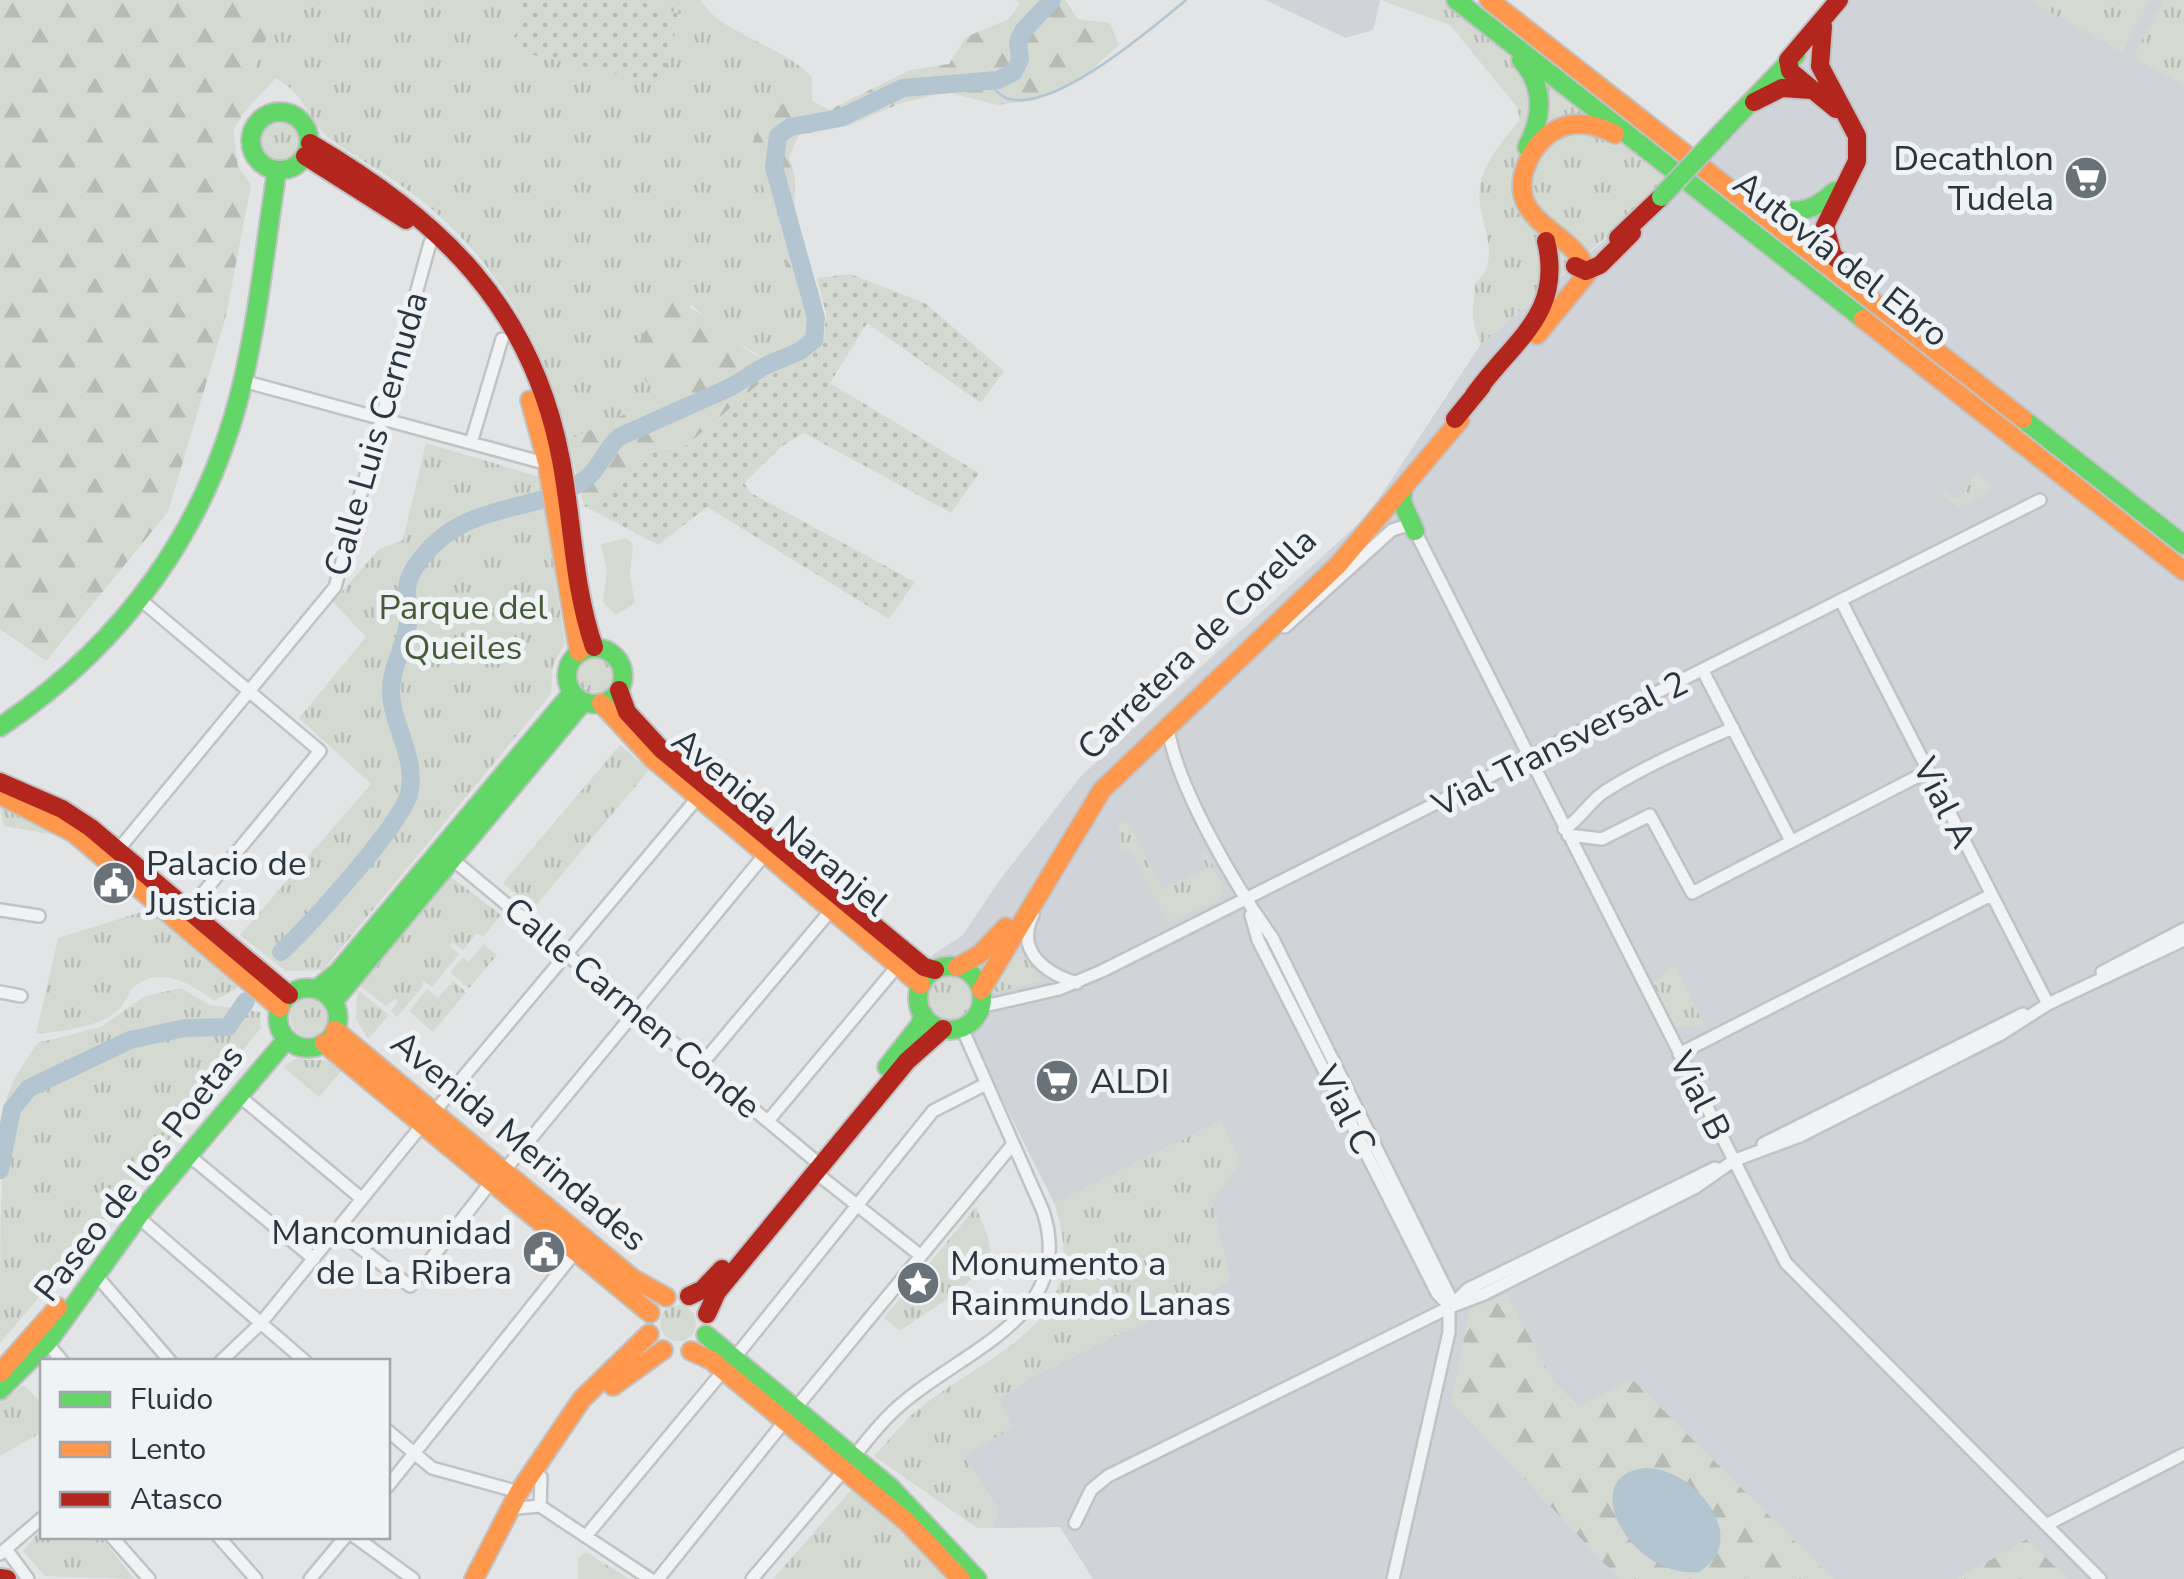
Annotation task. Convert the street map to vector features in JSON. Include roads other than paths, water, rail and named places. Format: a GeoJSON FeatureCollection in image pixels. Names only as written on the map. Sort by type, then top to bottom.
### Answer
{"type":"FeatureCollection","features":[{"type":"Feature","properties":{"kind":"main road"},"geometry":{"type":"LineString","coordinates":[[1444,0],[1527,65],[1534,77],[1542,112],[1520,164],[1517,198],[1526,220],[1546,241],[1586,271]]}},
{"type":"Feature","properties":{"kind":"main road","name":"Autovía del Ebro"},"geometry":{"type":"LineString","coordinates":[[1456,0],[2184,571]]}},
{"type":"Feature","properties":{"kind":"main road"},"geometry":{"type":"LineString","coordinates":[[1788,64],[1790,55],[1836,0]]}},
{"type":"Feature","properties":{"kind":"main road"},"geometry":{"type":"LineString","coordinates":[[1723,130],[1748,94],[1836,0]]}},
{"type":"Feature","properties":{"kind":"main road"},"geometry":{"type":"LineString","coordinates":[[1536,336],[1576,298],[1661,197],[1847,0]]}},
{"type":"Feature","properties":{"kind":"main road"},"geometry":{"type":"LineString","coordinates":[[1495,5],[1587,66],[1771,208],[1790,214],[1808,212],[1824,202],[1849,162],[1845,124],[1835,107],[1811,90],[1788,64]]}},
{"type":"Feature","properties":{"kind":"main road","name":"Autovía del Ebro"},"geometry":{"type":"LineString","coordinates":[[1495,5],[2184,545]]}},
{"type":"Feature","properties":{"kind":"main road"},"geometry":{"type":"LineString","coordinates":[[1823,26],[1820,66],[1857,136],[1857,161],[1824,226],[1833,256],[2184,533]]}},
{"type":"Feature","properties":{"kind":"main road"},"geometry":{"type":"LineString","coordinates":[[1754,102],[1782,88],[1811,90]]}},
{"type":"Feature","properties":{"kind":"main road"},"geometry":{"type":"LineString","coordinates":[[308,150],[288,169],[273,169],[254,154],[251,142],[261,119],[286,112],[299,118],[308,150],[398,212],[430,243],[473,292],[502,339],[554,460]]}},
{"type":"Feature","properties":{"kind":"main road"},"geometry":{"type":"LineString","coordinates":[[1457,419],[1586,280],[1584,258],[1539,226],[1524,193],[1524,172],[1532,152],[1549,133],[1573,124],[1594,124],[1624,141],[1764,250],[1820,284]]}},
{"type":"Feature","properties":{"kind":"main road"},"geometry":{"type":"LineString","coordinates":[[308,150],[403,201],[482,286],[518,343],[554,460],[586,650]]}},
{"type":"Feature","properties":{"kind":"main road"},"geometry":{"type":"LineString","coordinates":[[0,725],[76,671],[142,600],[185,535],[206,492],[243,381],[273,169]]}},
{"type":"Feature","properties":{"kind":"main road"},"geometry":{"type":"LineString","coordinates":[[0,725],[58,680],[127,611],[155,574],[203,490],[239,374],[273,169]]}},
{"type":"Feature","properties":{"kind":"main road"},"geometry":{"type":"LineString","coordinates":[[1474,395],[1586,271],[1634,228]]}},
{"type":"Feature","properties":{"kind":"main road"},"geometry":{"type":"LineString","coordinates":[[1569,246],[1611,240],[1634,228]]}},
{"type":"Feature","properties":{"kind":"main road"},"geometry":{"type":"LineString","coordinates":[[1457,419],[1486,374],[1548,304],[1554,275],[1546,241]]}},
{"type":"Feature","properties":{"kind":"main road","name":"Carretera de Corella"},"geometry":{"type":"LineString","coordinates":[[980,998],[1000,953],[1040,897],[1102,790],[1357,545],[1457,419]]}},
{"type":"Feature","properties":{"kind":"main road","name":"Carretera de Corella"},"geometry":{"type":"LineString","coordinates":[[957,968],[980,954],[1023,909],[1090,792],[1322,571],[1457,419]]}},
{"type":"Feature","properties":{"kind":"main road"},"geometry":{"type":"LineString","coordinates":[[1403,490],[1402,502],[1415,531]]}},
{"type":"Feature","properties":{"kind":"main road"},"geometry":{"type":"LineString","coordinates":[[1378,520],[1393,516],[1415,531]]}},
{"type":"Feature","properties":{"kind":"main road"},"geometry":{"type":"LineString","coordinates":[[1294,619],[1357,545]]}},
{"type":"Feature","properties":{"kind":"main road"},"geometry":{"type":"LineString","coordinates":[[284,1001],[317,990],[338,972],[585,700],[619,690],[622,669],[618,659],[586,650]]}},
{"type":"Feature","properties":{"kind":"main road"},"geometry":{"type":"LineString","coordinates":[[585,700],[567,666],[586,650]]}},
{"type":"Feature","properties":{"kind":"main road","name":"Avenida Naranjel"},"geometry":{"type":"LineString","coordinates":[[619,690],[627,712],[662,749],[924,966],[935,970]]}},
{"type":"Feature","properties":{"kind":"main road"},"geometry":{"type":"LineString","coordinates":[[0,782],[62,808],[118,850],[284,1001],[284,1035],[304,1048],[329,1037],[333,1002],[585,700]]}},
{"type":"Feature","properties":{"kind":"main road","name":"Avenida Naranjel"},"geometry":{"type":"LineString","coordinates":[[585,700],[921,985]]}},
{"type":"Feature","properties":{"kind":"main road"},"geometry":{"type":"LineString","coordinates":[[0,795],[40,812],[74,833],[284,1001]]}},
{"type":"Feature","properties":{"kind":"main road"},"geometry":{"type":"LineString","coordinates":[[663,1350],[650,1334],[650,1313],[666,1296],[689,1296],[712,1282],[814,1165],[906,1061],[952,1028],[980,998],[970,974],[957,968],[935,970],[921,985],[918,997],[923,1014],[914,1033],[814,1165],[717,1292],[706,1314],[706,1334],[728,1365],[956,1549],[977,1579]]}},
{"type":"Feature","properties":{"kind":"main road"},"geometry":{"type":"LineString","coordinates":[[317,990],[333,1002]]}},
{"type":"Feature","properties":{"kind":"main road"},"geometry":{"type":"LineString","coordinates":[[923,1014],[952,1028]]}},
{"type":"Feature","properties":{"kind":"main road","name":"Paseo de los Poetas"},"geometry":{"type":"LineString","coordinates":[[0,1390],[47,1343],[138,1217],[284,1035]]}},
{"type":"Feature","properties":{"kind":"main road","name":"Paseo de los Poetas"},"geometry":{"type":"LineString","coordinates":[[0,1373],[46,1324],[188,1133],[284,1035]]}},
{"type":"Feature","properties":{"kind":"main road","name":"Avenida Merindades"},"geometry":{"type":"LineString","coordinates":[[329,1037],[498,1176],[632,1278],[666,1296]]}},
{"type":"Feature","properties":{"kind":"main road","name":"Avenida Merindades"},"geometry":{"type":"LineString","coordinates":[[498,1176],[576,1251],[650,1313]]}},
{"type":"Feature","properties":{"kind":"main road"},"geometry":{"type":"LineString","coordinates":[[689,1296],[706,1314]]}},
{"type":"Feature","properties":{"kind":"main road"},"geometry":{"type":"LineString","coordinates":[[477,1579],[519,1500],[582,1399],[650,1334]]}},
{"type":"Feature","properties":{"kind":"main road"},"geometry":{"type":"LineString","coordinates":[[691,1351],[706,1334]]}},
{"type":"Feature","properties":{"kind":"main road"},"geometry":{"type":"LineString","coordinates":[[519,1500],[541,1477],[602,1394],[663,1350],[691,1351],[728,1365]]}},
{"type":"Feature","properties":{"kind":"main road"},"geometry":{"type":"LineString","coordinates":[[848,1464],[962,1579]]}},
{"type":"Feature","properties":{"kind":"street","name":"Calle Luis Cernuda"},"geometry":{"type":"LineString","coordinates":[[118,850],[336,586],[430,243]]}},
{"type":"Feature","properties":{"kind":"street"},"geometry":{"type":"LineString","coordinates":[[471,444],[502,339]]}},
{"type":"Feature","properties":{"kind":"street"},"geometry":{"type":"LineString","coordinates":[[243,381],[471,444],[554,460]]}},
{"type":"Feature","properties":{"kind":"street","name":"Vial Transversal 2"},"geometry":{"type":"LineString","coordinates":[[980,998],[1000,1006],[1077,982],[1248,904],[2040,500]]}},
{"type":"Feature","properties":{"kind":"street","name":"Carretera de Corella"},"geometry":{"type":"LineString","coordinates":[[1217,683],[1392,530],[1404,526],[1415,531]]}},
{"type":"Feature","properties":{"kind":"street","name":"Vial B"},"geometry":{"type":"LineString","coordinates":[[1415,531],[1786,1263],[2100,1579]]}},
{"type":"Feature","properties":{"kind":"street"},"geometry":{"type":"LineString","coordinates":[[142,600],[320,752],[198,898]]}},
{"type":"Feature","properties":{"kind":"street","name":"Vial A"},"geometry":{"type":"LineString","coordinates":[[1841,601],[2048,1004]]}},
{"type":"Feature","properties":{"kind":"street"},"geometry":{"type":"LineString","coordinates":[[1703,672],[1791,841]]}},
{"type":"Feature","properties":{"kind":"street","name":"Vial C"},"geometry":{"type":"LineString","coordinates":[[1168,727],[1178,768],[1248,904],[1258,940],[1437,1294],[1450,1306]]}},
{"type":"Feature","properties":{"kind":"street","name":"Vial Transversal 2"},"geometry":{"type":"LineString","coordinates":[[1566,832],[1581,808],[1607,790],[1655,762],[1733,728]]}},
{"type":"Feature","properties":{"kind":"street"},"geometry":{"type":"LineString","coordinates":[[1144,748],[1156,750],[1178,768]]}},
{"type":"Feature","properties":{"kind":"street"},"geometry":{"type":"LineString","coordinates":[[1566,832],[1602,839],[1650,815],[1692,894],[1928,771]]}},
{"type":"Feature","properties":{"kind":"street"},"geometry":{"type":"LineString","coordinates":[[223,1359],[261,1323],[699,796]]}},
{"type":"Feature","properties":{"kind":"street"},"geometry":{"type":"LineString","coordinates":[[337,1230],[410,1286],[766,853]]}},
{"type":"Feature","properties":{"kind":"street","name":"Calle Carmen Conde"},"geometry":{"type":"LineString","coordinates":[[452,858],[768,1121],[858,1206],[921,1256]]}},
{"type":"Feature","properties":{"kind":"street"},"geometry":{"type":"LineString","coordinates":[[1679,1054],[1991,895]]}},
{"type":"Feature","properties":{"kind":"street"},"geometry":{"type":"LineString","coordinates":[[1040,897],[1027,934],[1031,952],[1051,974],[1077,982]]}},
{"type":"Feature","properties":{"kind":"street"},"geometry":{"type":"LineString","coordinates":[[700,1066],[832,909]]}},
{"type":"Feature","properties":{"kind":"street"},"geometry":{"type":"LineString","coordinates":[[0,910],[39,916]]}},
{"type":"Feature","properties":{"kind":"street"},"geometry":{"type":"LineString","coordinates":[[1075,1523],[1091,1490],[1108,1476],[1450,1306],[1478,1298],[1678,1196],[1733,1161],[1800,1136],[2001,1034],[2184,929]]}},
{"type":"Feature","properties":{"kind":"street"},"geometry":{"type":"LineString","coordinates":[[2048,1004],[2184,940]]}},
{"type":"Feature","properties":{"kind":"street"},"geometry":{"type":"LineString","coordinates":[[768,1121],[899,964]]}},
{"type":"Feature","properties":{"kind":"street"},"geometry":{"type":"LineString","coordinates":[[0,992],[21,996]]}},
{"type":"Feature","properties":{"kind":"street"},"geometry":{"type":"LineString","coordinates":[[752,1579],[905,1401],[1020,1318],[1037,1297],[1050,1258],[1049,1228],[986,1084],[952,1028]]}},
{"type":"Feature","properties":{"kind":"street"},"geometry":{"type":"LineString","coordinates":[[586,1536],[939,1106],[986,1084]]}},
{"type":"Feature","properties":{"kind":"street"},"geometry":{"type":"LineString","coordinates":[[238,1096],[362,1198]]}},
{"type":"Feature","properties":{"kind":"street"},"geometry":{"type":"LineString","coordinates":[[658,1579],[1013,1144]]}},
{"type":"Feature","properties":{"kind":"street"},"geometry":{"type":"LineString","coordinates":[[187,1154],[314,1259]]}},
{"type":"Feature","properties":{"kind":"street"},"geometry":{"type":"LineString","coordinates":[[138,1217],[303,1359]]}},
{"type":"Feature","properties":{"kind":"street"},"geometry":{"type":"LineString","coordinates":[[390,1484],[576,1251]]}},
{"type":"Feature","properties":{"kind":"street"},"geometry":{"type":"LineString","coordinates":[[96,1274],[168,1359]]}},
{"type":"Feature","properties":{"kind":"street"},"geometry":{"type":"LineString","coordinates":[[1393,1579],[1449,1332],[1450,1306]]}},
{"type":"Feature","properties":{"kind":"street"},"geometry":{"type":"LineString","coordinates":[[47,1343],[60,1359]]}},
{"type":"Feature","properties":{"kind":"street"},"geometry":{"type":"LineString","coordinates":[[390,1432],[432,1468],[540,1506],[650,1579]]}},
{"type":"Feature","properties":{"kind":"street"},"geometry":{"type":"LineString","coordinates":[[2048,1524],[2184,1454]]}},
{"type":"Feature","properties":{"kind":"street"},"geometry":{"type":"LineString","coordinates":[[540,1506],[541,1477]]}},
{"type":"Feature","properties":{"kind":"street"},"geometry":{"type":"LineString","coordinates":[[28,1579],[3,1552],[40,1520]]}},
{"type":"Feature","properties":{"kind":"street"},"geometry":{"type":"LineString","coordinates":[[114,1539],[149,1579]]}},
{"type":"Feature","properties":{"kind":"street"},"geometry":{"type":"LineString","coordinates":[[221,1539],[256,1579]]}},
{"type":"Feature","properties":{"kind":"street"},"geometry":{"type":"LineString","coordinates":[[310,1579],[343,1539]]}},
{"type":"Feature","properties":{"kind":"street"},"geometry":{"type":"LineString","coordinates":[[358,1539],[413,1579]]}},
{"type":"Feature","properties":{"kind":"water"},"geometry":{"type":"Polygon","coordinates":[[[1646,1468],[1682,1480],[1711,1508],[1719,1525],[1720,1542],[1714,1558],[1699,1572],[1674,1570],[1651,1560],[1620,1525],[1613,1505],[1614,1488],[1625,1474],[1646,1468]]]}},
{"type":"Feature","properties":{"kind":"waterway"},"geometry":{"type":"LineString","coordinates":[[765,366],[800,351],[814,340],[816,318],[774,167],[778,136],[790,127],[840,118],[903,88],[998,80],[1014,72],[1020,59],[1018,42],[1023,31],[1052,0]]}},
{"type":"Feature","properties":{"kind":"waterway"},"geometry":{"type":"LineString","coordinates":[[988,83],[1006,98],[1026,100],[1049,94],[1100,66],[1186,0]]}},
{"type":"Feature","properties":{"kind":"waterway"},"geometry":{"type":"LineString","coordinates":[[281,952],[372,851],[409,794],[410,767],[391,690],[408,624],[407,586],[420,560],[459,526],[567,490],[591,474],[619,437],[731,387],[760,369]]}},
{"type":"Feature","properties":{"kind":"waterway"},"geometry":{"type":"LineString","coordinates":[[0,1170],[12,1109],[29,1088],[130,1040],[185,1028],[228,1027],[246,1001]]}},
{"type":"Feature","properties":{"kind":"place","name":"Decathlon Tudela"},"geometry":{"type":"Point","coordinates":[2086,178]}},
{"type":"Feature","properties":{"kind":"place","name":"Palacio de Justicia"},"geometry":{"type":"Point","coordinates":[114,883]}},
{"type":"Feature","properties":{"kind":"place","name":"ALDI"},"geometry":{"type":"Point","coordinates":[1057,1081]}},
{"type":"Feature","properties":{"kind":"place","name":"Mancomunidad de La Ribera"},"geometry":{"type":"Point","coordinates":[544,1252]}},
{"type":"Feature","properties":{"kind":"place","name":"Monumento a Rainmundo Lanas"},"geometry":{"type":"Point","coordinates":[918,1283]}},
{"type":"Feature","properties":{"kind":"park label","name":"Parque del Queiles"},"geometry":{"type":"Point","coordinates":[463,627]}}]}
